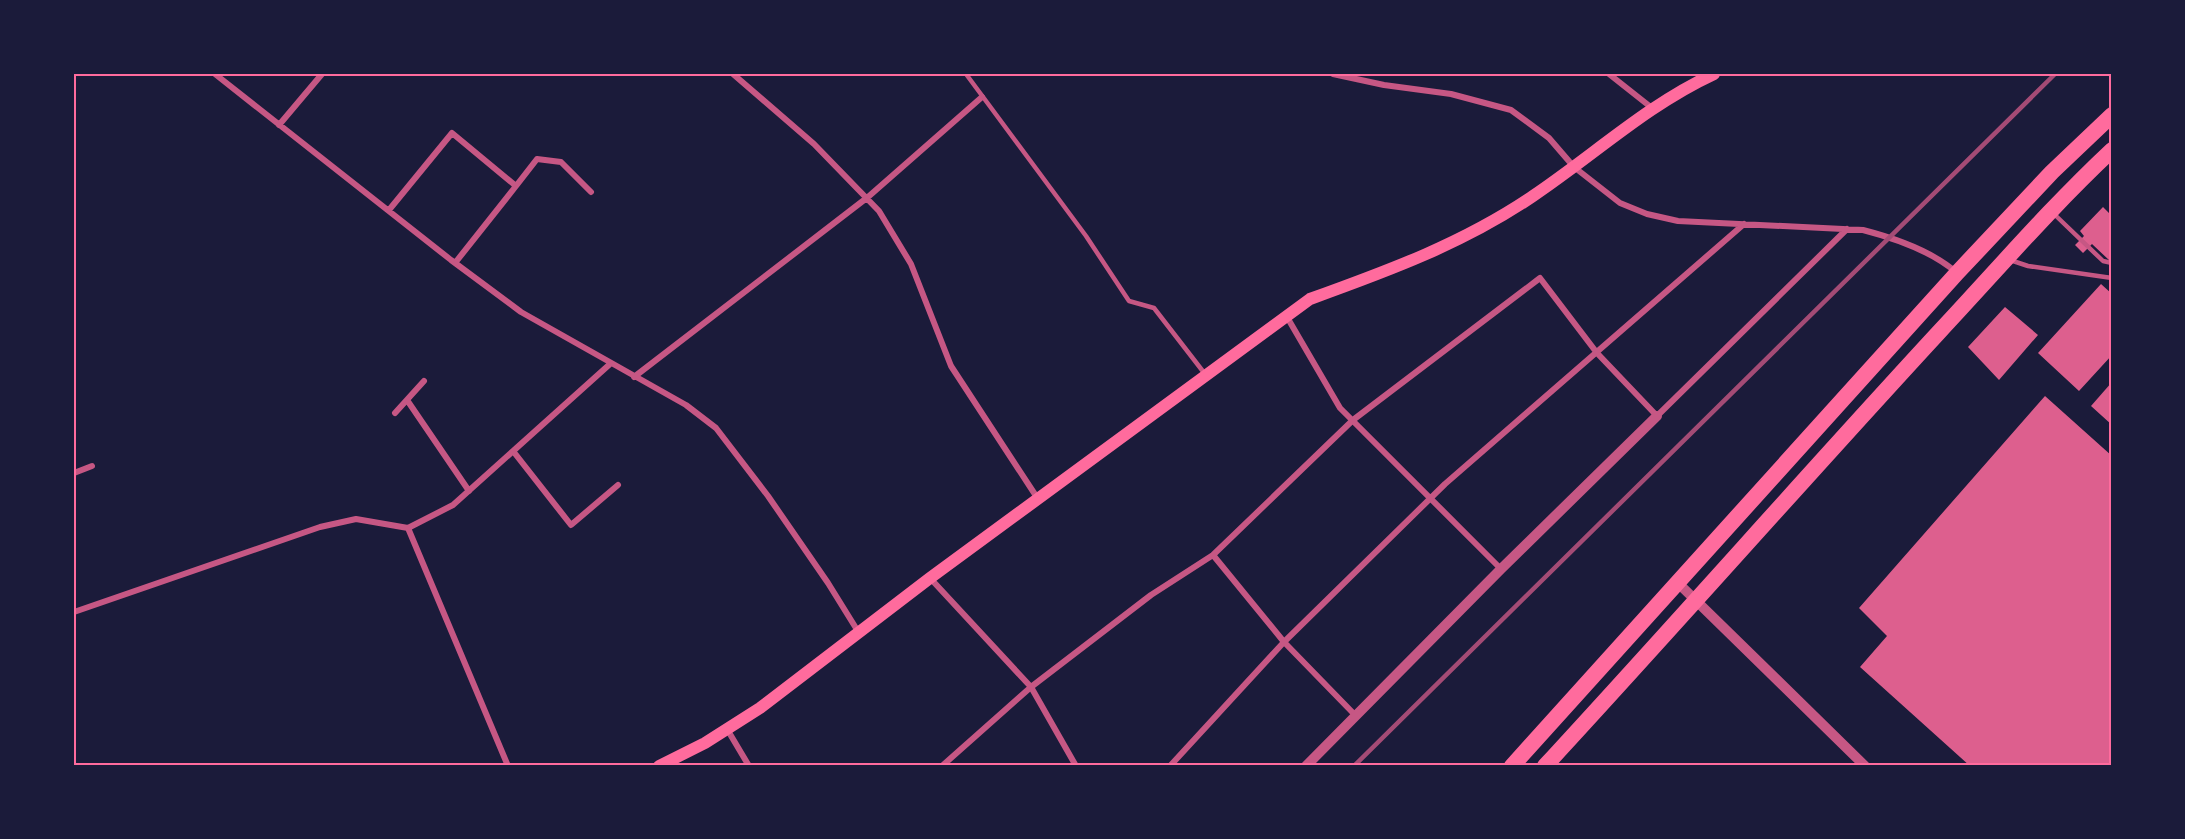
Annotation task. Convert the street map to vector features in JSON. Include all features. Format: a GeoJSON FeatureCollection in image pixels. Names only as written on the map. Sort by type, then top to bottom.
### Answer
{"type":"FeatureCollection","features":[{"type":"Feature","properties":{"kind":"highway"},"geometry":{"type":"LineString","coordinates":[[1512,765],[1957,273],[2052,172],[2112,115]]}},
{"type":"Feature","properties":{"kind":"highway"},"geometry":{"type":"LineString","coordinates":[[1545,765],[1698,601],[1804,478],[2050,210],[2112,150]]}},
{"type":"Feature","properties":{"kind":"main road"},"geometry":{"type":"LineString","coordinates":[[659,765],[727,729],[796,682],[930,578],[1311,299],[1383,273],[1480,229],[1574,167],[1652,108],[1714,74]]}},
{"type":"Feature","properties":{"kind":"street"},"geometry":{"type":"LineString","coordinates":[[216,74],[455,263],[521,312],[686,405],[716,428],[768,496],[828,583],[859,633]]}},
{"type":"Feature","properties":{"kind":"street"},"geometry":{"type":"LineString","coordinates":[[279,125],[322,74]]}},
{"type":"Feature","properties":{"kind":"street"},"geometry":{"type":"LineString","coordinates":[[733,74],[814,144],[879,211],[911,264],[951,366],[1038,500]]}},
{"type":"Feature","properties":{"kind":"street"},"geometry":{"type":"LineString","coordinates":[[1333,74],[1384,85],[1451,94],[1511,110],[1549,138],[1574,167],[1620,203],[1647,214],[1677,221],[1863,230],[1888,237],[1945,262],[1957,273]]}},
{"type":"Feature","properties":{"kind":"street"},"geometry":{"type":"LineString","coordinates":[[1610,74],[1652,108]]}},
{"type":"Feature","properties":{"kind":"street"},"geometry":{"type":"LineString","coordinates":[[634,377],[868,198],[982,97]]}},
{"type":"Feature","properties":{"kind":"street"},"geometry":{"type":"LineString","coordinates":[[388,210],[452,133],[516,186]]}},
{"type":"Feature","properties":{"kind":"street"},"geometry":{"type":"LineString","coordinates":[[455,263],[537,159],[561,162],[591,192]]}},
{"type":"Feature","properties":{"kind":"street"},"geometry":{"type":"LineString","coordinates":[[1170,765],[1284,642],[1432,499],[1744,224]]}},
{"type":"Feature","properties":{"kind":"street"},"geometry":{"type":"LineString","coordinates":[[1306,765],[1501,569],[1847,229]]}},
{"type":"Feature","properties":{"kind":"street"},"geometry":{"type":"LineString","coordinates":[[942,765],[1031,687],[1151,595],[1213,555],[1353,420],[1540,278],[1597,353],[1657,417]]}},
{"type":"Feature","properties":{"kind":"street"},"geometry":{"type":"LineString","coordinates":[[1287,317],[1340,408],[1501,569]]}},
{"type":"Feature","properties":{"kind":"street"},"geometry":{"type":"LineString","coordinates":[[74,612],[320,527],[356,519],[408,528],[453,505],[610,364]]}},
{"type":"Feature","properties":{"kind":"street"},"geometry":{"type":"LineString","coordinates":[[395,413],[424,381]]}},
{"type":"Feature","properties":{"kind":"street"},"geometry":{"type":"LineString","coordinates":[[407,400],[469,491]]}},
{"type":"Feature","properties":{"kind":"street"},"geometry":{"type":"LineString","coordinates":[[513,451],[571,525],[618,485]]}},
{"type":"Feature","properties":{"kind":"street"},"geometry":{"type":"LineString","coordinates":[[74,473],[92,466]]}},
{"type":"Feature","properties":{"kind":"street"},"geometry":{"type":"LineString","coordinates":[[408,528],[508,765]]}},
{"type":"Feature","properties":{"kind":"street"},"geometry":{"type":"LineString","coordinates":[[1213,555],[1284,642],[1356,716]]}},
{"type":"Feature","properties":{"kind":"street"},"geometry":{"type":"LineString","coordinates":[[930,578],[1031,687],[1076,765]]}},
{"type":"Feature","properties":{"kind":"street"},"geometry":{"type":"LineString","coordinates":[[1678,583],[1865,765]]}},
{"type":"Feature","properties":{"kind":"street"},"geometry":{"type":"LineString","coordinates":[[727,729],[749,765]]}},
{"type":"Feature","properties":{"kind":"lane"},"geometry":{"type":"LineString","coordinates":[[966,74],[1086,236],[1129,301],[1154,308],[1207,377]]}},
{"type":"Feature","properties":{"kind":"lane"},"geometry":{"type":"LineString","coordinates":[[2050,210],[2103,261],[2112,263]]}},
{"type":"Feature","properties":{"kind":"lane"},"geometry":{"type":"LineString","coordinates":[[2007,259],[2028,266],[2112,278]]}},
{"type":"Feature","properties":{"kind":"building"},"geometry":{"type":"Polygon","coordinates":[[[2103,207],[2112,216],[2110,261],[2092,244],[2083,253],[2075,245],[2084,236],[2080,231],[2103,207]]]}},
{"type":"Feature","properties":{"kind":"building"},"geometry":{"type":"Polygon","coordinates":[[[2101,284],[2112,294],[2112,355],[2079,391],[2038,353],[2101,284]]]}},
{"type":"Feature","properties":{"kind":"building"},"geometry":{"type":"Polygon","coordinates":[[[2005,307],[2038,335],[1999,380],[1968,347],[2005,307]]]}},
{"type":"Feature","properties":{"kind":"building"},"geometry":{"type":"Polygon","coordinates":[[[2112,382],[2112,425],[2091,406],[2112,382]]]}},
{"type":"Feature","properties":{"kind":"building"},"geometry":{"type":"Polygon","coordinates":[[[2045,396],[2112,456],[2112,766],[1970,766],[1860,667],[1887,636],[1859,608],[2045,396]]]}},
{"type":"Feature","properties":{"kind":"railway"},"geometry":{"type":"LineString","coordinates":[[1354,766],[2055,74]]}}]}
